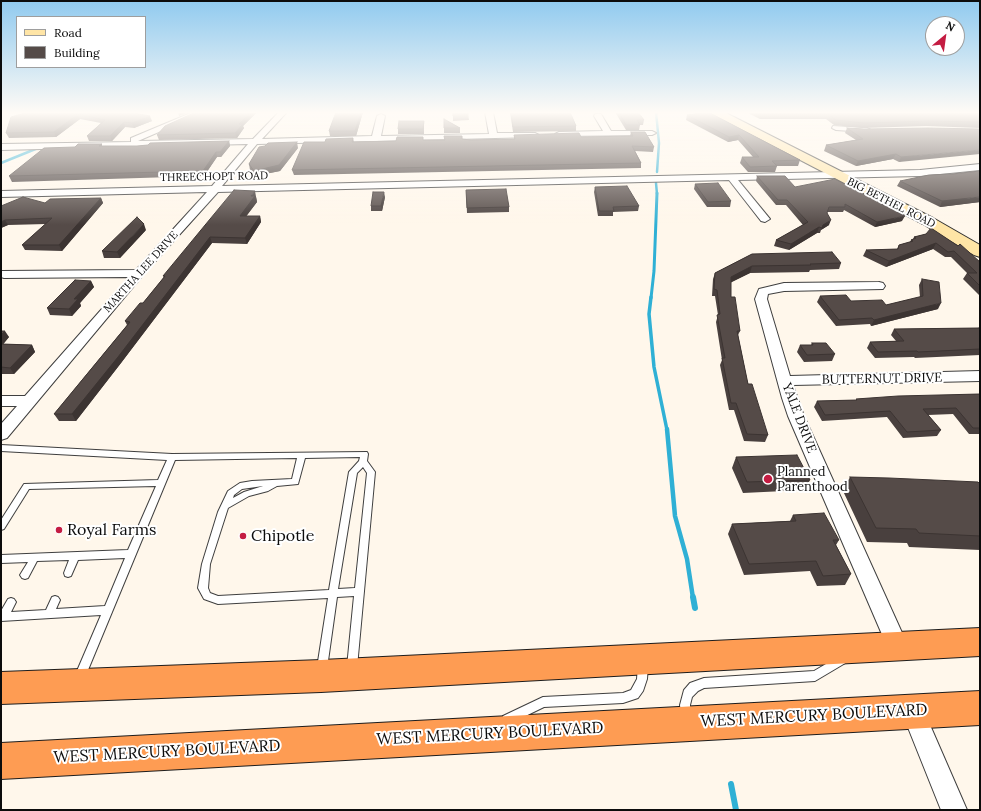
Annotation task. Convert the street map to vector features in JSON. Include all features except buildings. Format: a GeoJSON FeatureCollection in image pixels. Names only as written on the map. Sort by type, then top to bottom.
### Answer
{"type":"FeatureCollection","features":[{"type":"Feature","properties":{"kind":"highway"},"geometry":{"type":"LineString","coordinates":[[1,688],[321,676],[980,642]]}},
{"type":"Feature","properties":{"kind":"highway","name":"WEST MERCURY BOULEVARD"},"geometry":{"type":"LineString","coordinates":[[1,761],[912,710],[980,708]]}},
{"type":"Feature","properties":{"kind":"main road","name":"BIG BETHEL ROAD"},"geometry":{"type":"LineString","coordinates":[[789,150],[944,230],[980,252]]}},
{"type":"Feature","properties":{"kind":"main road","name":"BIG BETHEL ROAD"},"geometry":{"type":"LineString","coordinates":[[803,150],[980,242]]}},
{"type":"Feature","properties":{"kind":"street","name":"MARTHA LEE DRIVE"},"geometry":{"type":"LineString","coordinates":[[1,434],[139,273],[215,189],[248,150]]}},
{"type":"Feature","properties":{"kind":"street","name":"THREECHOPT ROAD"},"geometry":{"type":"LineString","coordinates":[[1,194],[920,173],[980,167]]}},
{"type":"Feature","properties":{"kind":"street"},"geometry":{"type":"LineString","coordinates":[[732,177],[766,219]]}},
{"type":"Feature","properties":{"kind":"street"},"geometry":{"type":"LineString","coordinates":[[1,199],[12,194]]}},
{"type":"Feature","properties":{"kind":"street"},"geometry":{"type":"LineString","coordinates":[[4,274],[139,273]]}},
{"type":"Feature","properties":{"kind":"street","name":"YALE DRIVE"},"geometry":{"type":"LineString","coordinates":[[879,286],[784,287],[763,292],[761,299],[784,381],[796,416],[897,646]]}},
{"type":"Feature","properties":{"kind":"street","name":"BUTTERNUT DRIVE"},"geometry":{"type":"LineString","coordinates":[[784,381],[980,376]]}},
{"type":"Feature","properties":{"kind":"street"},"geometry":{"type":"LineString","coordinates":[[1,401],[29,401]]}},
{"type":"Feature","properties":{"kind":"street"},"geometry":{"type":"LineString","coordinates":[[912,710],[954,810]]}},
{"type":"Feature","properties":{"kind":"lane"},"geometry":{"type":"LineString","coordinates":[[1,448],[172,457],[364,454],[363,462],[353,472],[321,676]]}},
{"type":"Feature","properties":{"kind":"lane"},"geometry":{"type":"LineString","coordinates":[[302,455],[295,482],[275,483],[265,489],[246,494],[224,506],[206,564],[203,588],[207,596],[218,600],[359,592]]}},
{"type":"Feature","properties":{"kind":"lane"},"geometry":{"type":"LineString","coordinates":[[76,686],[130,554],[172,457]]}},
{"type":"Feature","properties":{"kind":"lane"},"geometry":{"type":"LineString","coordinates":[[352,674],[372,472],[363,462]]}},
{"type":"Feature","properties":{"kind":"lane"},"geometry":{"type":"LineString","coordinates":[[1,527],[27,486],[160,483]]}},
{"type":"Feature","properties":{"kind":"lane"},"geometry":{"type":"LineString","coordinates":[[1,559],[130,554]]}},
{"type":"Feature","properties":{"kind":"lane"},"geometry":{"type":"LineString","coordinates":[[68,573],[76,556]]}},
{"type":"Feature","properties":{"kind":"lane"},"geometry":{"type":"LineString","coordinates":[[25,575],[34,558]]}},
{"type":"Feature","properties":{"kind":"lane"},"geometry":{"type":"LineString","coordinates":[[49,614],[56,600]]}},
{"type":"Feature","properties":{"kind":"lane"},"geometry":{"type":"LineString","coordinates":[[2,617],[11,602]]}},
{"type":"Feature","properties":{"kind":"lane"},"geometry":{"type":"LineString","coordinates":[[2,617],[108,610]]}},
{"type":"Feature","properties":{"kind":"lane"},"geometry":{"type":"LineString","coordinates":[[686,723],[685,704],[688,694],[694,687],[704,683],[815,676],[862,648]]}},
{"type":"Feature","properties":{"kind":"lane"},"geometry":{"type":"LineString","coordinates":[[476,735],[543,702],[623,698],[634,694],[640,687],[643,659]]}},
{"type":"Feature","properties":{"kind":"waterway"},"geometry":{"type":"LineString","coordinates":[[1,163],[33,150]]}},
{"type":"Feature","properties":{"kind":"waterway"},"geometry":{"type":"LineString","coordinates":[[657,172],[659,150]]}},
{"type":"Feature","properties":{"kind":"waterway"},"geometry":{"type":"LineString","coordinates":[[656,183],[657,194]]}},
{"type":"Feature","properties":{"kind":"waterway"},"geometry":{"type":"LineString","coordinates":[[651,298],[654,271],[657,194]]}},
{"type":"Feature","properties":{"kind":"waterway"},"geometry":{"type":"LineString","coordinates":[[651,297],[649,314],[654,367],[667,430]]}},
{"type":"Feature","properties":{"kind":"waterway"},"geometry":{"type":"LineString","coordinates":[[667,429],[675,516],[687,559],[693,598]]}},
{"type":"Feature","properties":{"kind":"waterway"},"geometry":{"type":"LineString","coordinates":[[693,597],[695,608]]}},
{"type":"Feature","properties":{"kind":"waterway"},"geometry":{"type":"LineString","coordinates":[[731,784],[736,810]]}},
{"type":"Feature","properties":{"kind":"place","name":"Planned Parenthood"},"geometry":{"type":"Point","coordinates":[768,479]}},
{"type":"Feature","properties":{"kind":"place","name":"Royal Farms"},"geometry":{"type":"Point","coordinates":[59,530]}},
{"type":"Feature","properties":{"kind":"place","name":"Chipotle"},"geometry":{"type":"Point","coordinates":[243,536]}}]}
